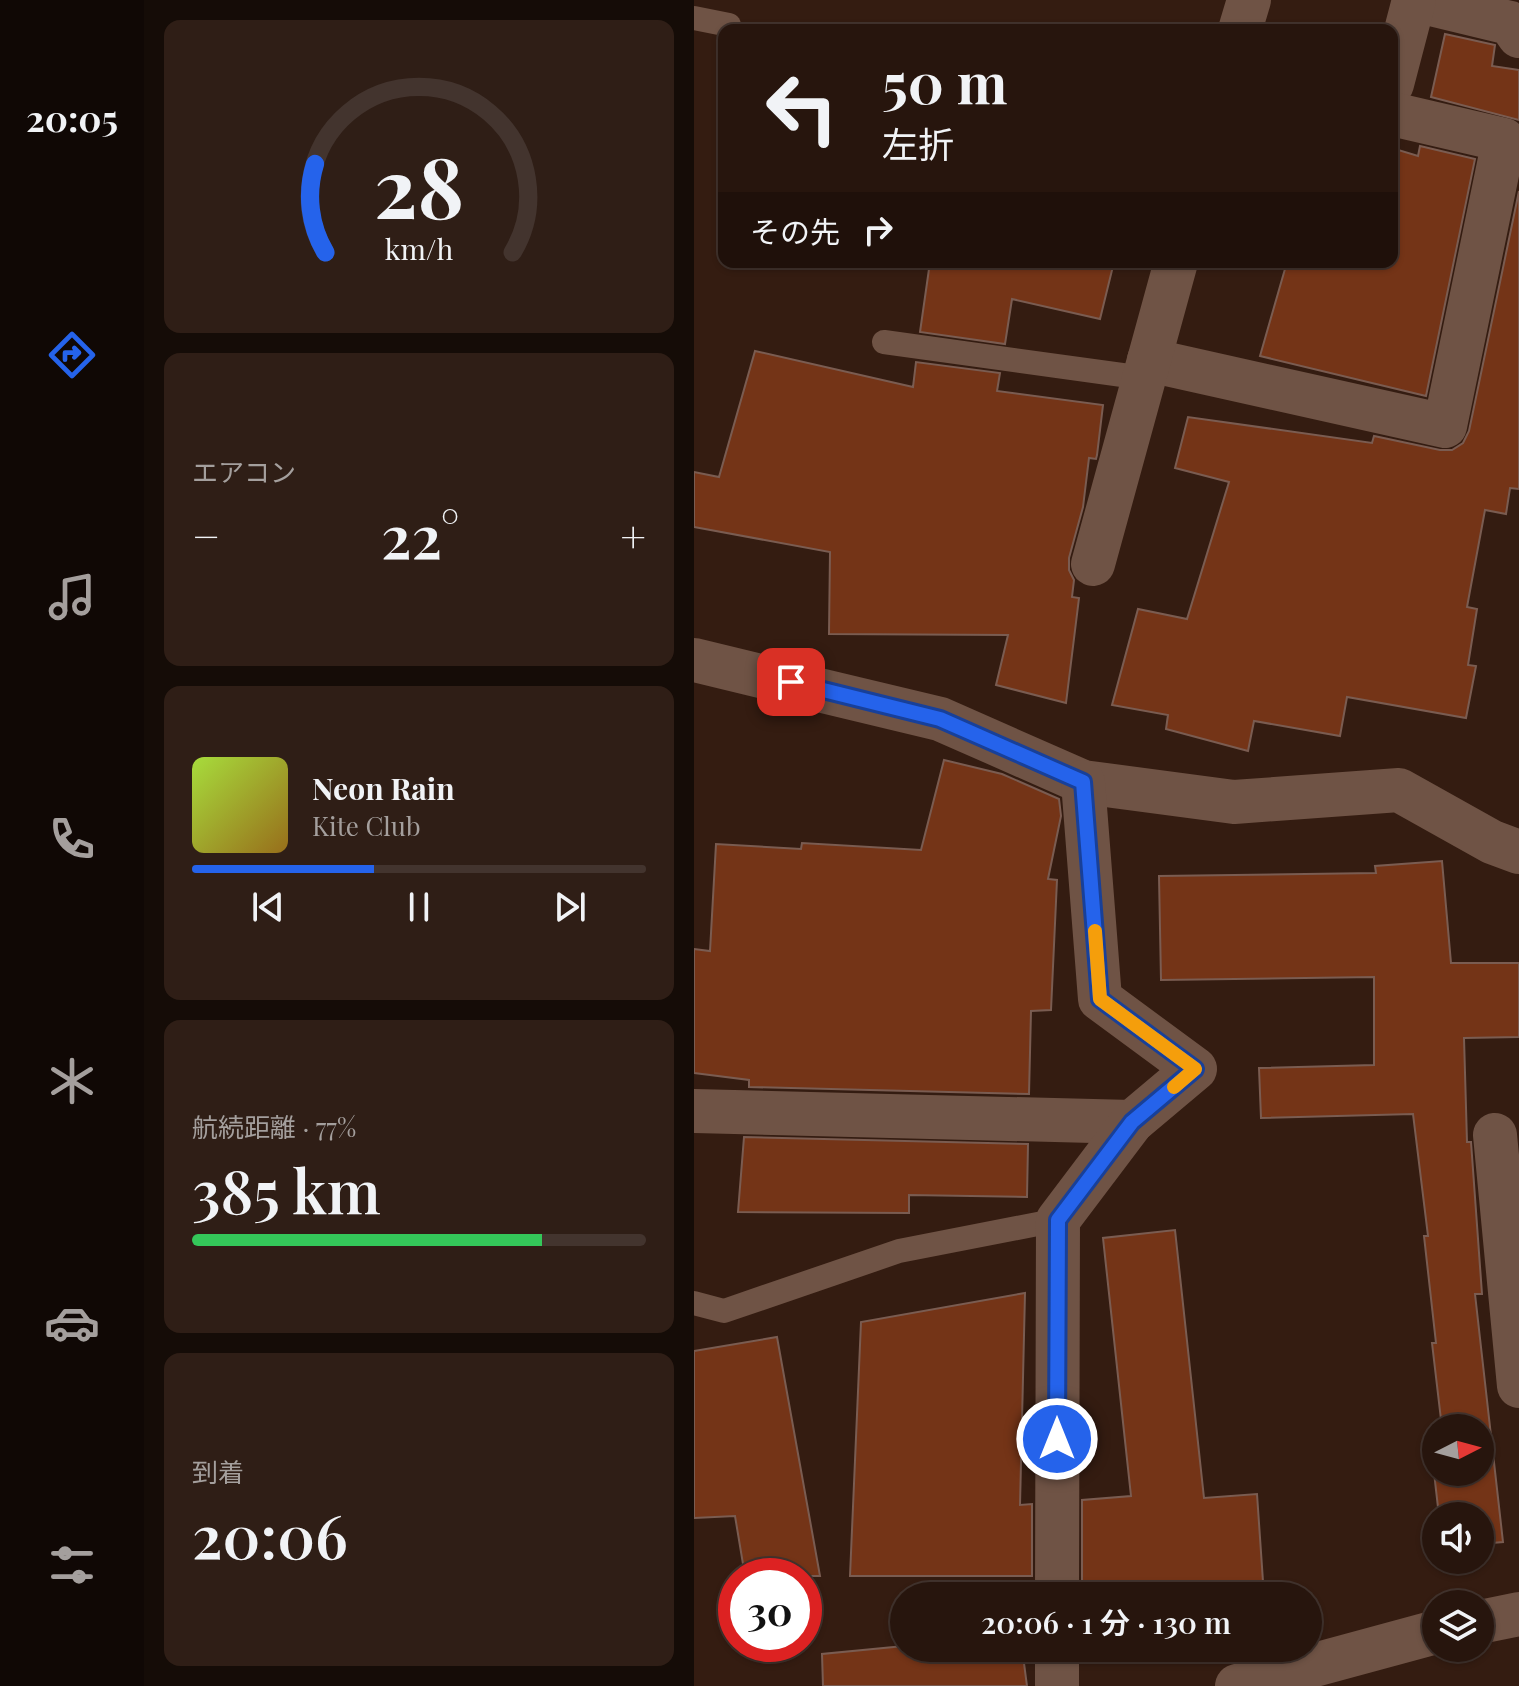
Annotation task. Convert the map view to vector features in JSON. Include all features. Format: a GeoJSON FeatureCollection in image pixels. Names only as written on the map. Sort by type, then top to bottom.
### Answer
{"type":"FeatureCollection","features":[{"type":"Feature","properties":{"kind":"street"},"geometry":{"type":"LineString","coordinates":[[1242,24],[1249,0]]}},
{"type":"Feature","properties":{"kind":"street"},"geometry":{"type":"LineString","coordinates":[[1398,62],[1415,0],[1510,23],[1519,36]]}},
{"type":"Feature","properties":{"kind":"street"},"geometry":{"type":"LineString","coordinates":[[1147,369],[1445,426],[1504,140],[1398,115]]}},
{"type":"Feature","properties":{"kind":"street"},"geometry":{"type":"LineString","coordinates":[[1093,564],[1174,268]]}},
{"type":"Feature","properties":{"kind":"street"},"geometry":{"type":"LineString","coordinates":[[694,660],[940,719],[1083,782],[1234,802],[1399,790],[1492,842],[1519,852]]}},
{"type":"Feature","properties":{"kind":"street"},"geometry":{"type":"LineString","coordinates":[[1057,1582],[1058,1220],[1132,1122],[1195,1069],[1100,999],[1083,782]]}},
{"type":"Feature","properties":{"kind":"street"},"geometry":{"type":"LineString","coordinates":[[694,1111],[1132,1122]]}},
{"type":"Feature","properties":{"kind":"street"},"geometry":{"type":"LineString","coordinates":[[1495,1135],[1519,1386]]}},
{"type":"Feature","properties":{"kind":"street"},"geometry":{"type":"LineString","coordinates":[[1494,1619],[1519,1614]]}},
{"type":"Feature","properties":{"kind":"street"},"geometry":{"type":"LineString","coordinates":[[1237,1686],[1422,1636]]}},
{"type":"Feature","properties":{"kind":"street"},"geometry":{"type":"LineString","coordinates":[[1057,1662],[1057,1686]]}},
{"type":"Feature","properties":{"kind":"lane"},"geometry":{"type":"LineString","coordinates":[[694,18],[724,24]]}},
{"type":"Feature","properties":{"kind":"lane"},"geometry":{"type":"LineString","coordinates":[[884,342],[1147,369]]}},
{"type":"Feature","properties":{"kind":"lane"},"geometry":{"type":"LineString","coordinates":[[694,1303],[724,1311],[899,1251],[1058,1220]]}},
{"type":"Feature","properties":{"kind":"building"},"geometry":{"type":"Polygon","coordinates":[[[1445,34],[1495,45],[1492,66],[1519,70],[1519,120],[1431,97],[1445,34]]]}},
{"type":"Feature","properties":{"kind":"building"},"geometry":{"type":"Polygon","coordinates":[[[1420,146],[1475,159],[1426,396],[1260,356],[1285,268],[1398,268],[1398,150],[1418,156],[1420,146]]]}},
{"type":"Feature","properties":{"kind":"building"},"geometry":{"type":"Polygon","coordinates":[[[1519,191],[1519,489],[1510,488],[1506,514],[1485,510],[1467,607],[1477,609],[1468,665],[1476,666],[1466,718],[1347,697],[1340,736],[1254,721],[1248,751],[1166,729],[1168,715],[1112,705],[1138,609],[1187,619],[1229,482],[1175,468],[1188,417],[1372,443],[1374,436],[1440,450],[1452,450],[1463,443],[1469,431],[1519,191]]]}},
{"type":"Feature","properties":{"kind":"building"},"geometry":{"type":"Polygon","coordinates":[[[929,268],[1113,268],[1100,319],[1012,299],[1005,344],[920,332],[929,268]]]}},
{"type":"Feature","properties":{"kind":"building"},"geometry":{"type":"Polygon","coordinates":[[[755,351],[913,387],[916,362],[1000,373],[997,391],[1103,405],[1097,455],[1096,459],[1089,458],[1083,507],[1069,558],[1069,570],[1074,580],[1072,597],[1079,598],[1066,703],[996,685],[1008,635],[829,634],[830,552],[694,527],[694,472],[719,477],[755,351]]]}},
{"type":"Feature","properties":{"kind":"building"},"geometry":{"type":"Polygon","coordinates":[[[944,760],[1002,774],[1059,799],[1061,816],[1048,879],[1057,880],[1051,1010],[1031,1011],[1029,1094],[749,1087],[749,1080],[694,1073],[694,949],[710,951],[716,844],[801,849],[802,843],[921,850],[944,760]]]}},
{"type":"Feature","properties":{"kind":"building"},"geometry":{"type":"Polygon","coordinates":[[[1442,861],[1451,963],[1519,963],[1519,1037],[1464,1038],[1467,1142],[1471,1142],[1482,1294],[1475,1294],[1489,1414],[1440,1414],[1424,1236],[1428,1236],[1413,1114],[1261,1118],[1259,1068],[1374,1065],[1374,977],[1161,980],[1159,876],[1376,873],[1375,866],[1442,861]]]}},
{"type":"Feature","properties":{"kind":"building"},"geometry":{"type":"Polygon","coordinates":[[[744,1137],[1028,1144],[1027,1197],[909,1195],[909,1213],[738,1212],[744,1137]]]}},
{"type":"Feature","properties":{"kind":"building"},"geometry":{"type":"Polygon","coordinates":[[[1175,1230],[1204,1498],[1257,1494],[1263,1582],[1082,1582],[1082,1500],[1131,1496],[1103,1238],[1175,1230]]]}},
{"type":"Feature","properties":{"kind":"building"},"geometry":{"type":"Polygon","coordinates":[[[1025,1293],[1020,1505],[1032,1504],[1032,1576],[850,1576],[861,1322],[1025,1293]]]}},
{"type":"Feature","properties":{"kind":"building"},"geometry":{"type":"Polygon","coordinates":[[[777,1337],[817,1558],[742,1558],[735,1516],[694,1518],[694,1351],[777,1337]]]}},
{"type":"Feature","properties":{"kind":"building"},"geometry":{"type":"Polygon","coordinates":[[[1494,1462],[1503,1542],[1494,1543],[1494,1502],[1437,1502],[1436,1486],[1494,1486],[1494,1462]]]}},
{"type":"Feature","properties":{"kind":"building"},"geometry":{"type":"Polygon","coordinates":[[[890,1647],[890,1662],[1024,1662],[1027,1686],[823,1686],[822,1654],[890,1647]]]}},
{"type":"Feature","properties":{"kind":"slow traffic"},"geometry":{"type":"LineString","coordinates":[[1095,931],[1100,999],[1195,1069],[1174,1087]]}},
{"type":"Feature","properties":{"kind":"route"},"geometry":{"type":"LineString","coordinates":[[791,682],[940,719],[1083,782],[1100,999],[1195,1069],[1132,1122],[1058,1220],[1057,1439]]}}]}
